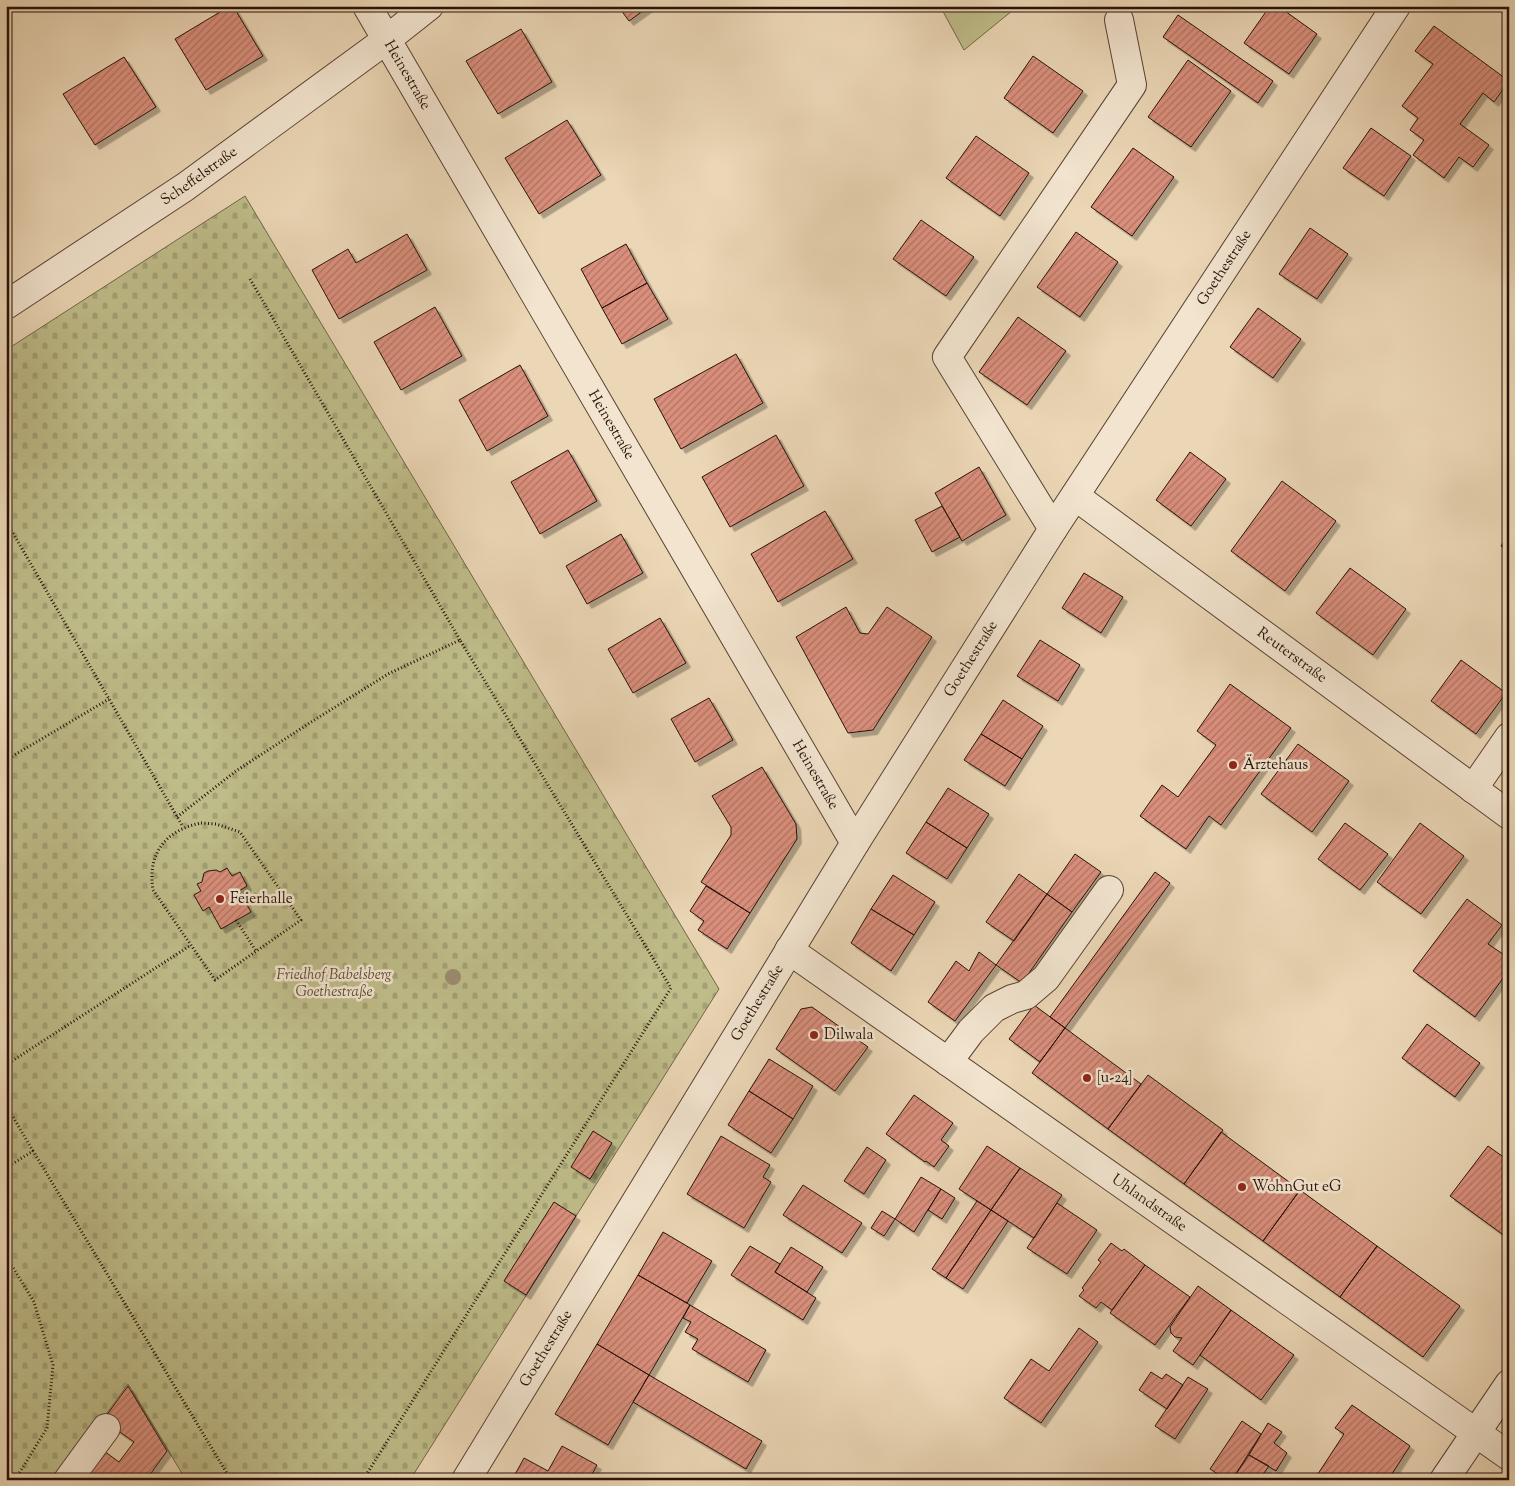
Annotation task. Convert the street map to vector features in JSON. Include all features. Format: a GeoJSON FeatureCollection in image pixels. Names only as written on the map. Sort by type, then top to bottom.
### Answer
{"type":"FeatureCollection","features":[{"type":"Feature","properties":{"kind":"street","name":"Heinestraße"},"geometry":{"type":"LineString","coordinates":[[367,6],[855,843]]}},
{"type":"Feature","properties":{"kind":"street","name":"Scheffelstraße"},"geometry":{"type":"LineString","coordinates":[[6,305],[185,188],[386,40],[429,6]]}},
{"type":"Feature","properties":{"kind":"street","name":"Goethestraße"},"geometry":{"type":"LineString","coordinates":[[466,1480],[855,843],[1053,529],[1396,6]]}},
{"type":"Feature","properties":{"kind":"street"},"geometry":{"type":"LineString","coordinates":[[1053,529],[947,357],[1132,85],[1119,20]]}},
{"type":"Feature","properties":{"kind":"street","name":"Reuterstraße"},"geometry":{"type":"LineString","coordinates":[[1075,496],[1509,815]]}},
{"type":"Feature","properties":{"kind":"street"},"geometry":{"type":"LineString","coordinates":[[1473,789],[1509,737]]}},
{"type":"Feature","properties":{"kind":"street"},"geometry":{"type":"LineString","coordinates":[[948,1062],[971,1030],[994,1008],[1012,999],[1026,995],[1046,978],[1109,890]]}},
{"type":"Feature","properties":{"kind":"street","name":"Uhlandstraße"},"geometry":{"type":"LineString","coordinates":[[789,950],[1509,1456]]}},
{"type":"Feature","properties":{"kind":"street"},"geometry":{"type":"LineString","coordinates":[[1444,1480],[1509,1384]]}},
{"type":"Feature","properties":{"kind":"street"},"geometry":{"type":"LineString","coordinates":[[68,1480],[106,1428]]}},
{"type":"Feature","properties":{"kind":"path"},"geometry":{"type":"LineString","coordinates":[[250,279],[460,640],[671,988],[363,1480]]}},
{"type":"Feature","properties":{"kind":"path"},"geometry":{"type":"LineString","coordinates":[[6,521],[183,827]]}},
{"type":"Feature","properties":{"kind":"path"},"geometry":{"type":"LineString","coordinates":[[177,817],[236,771],[316,719],[388,674],[460,640]]}},
{"type":"Feature","properties":{"kind":"path"},"geometry":{"type":"LineString","coordinates":[[6,760],[108,699]]}},
{"type":"Feature","properties":{"kind":"path"},"geometry":{"type":"LineString","coordinates":[[201,823],[216,824],[240,832],[301,920],[215,980],[191,945],[153,890],[151,878],[152,865],[157,852],[164,842],[183,827],[201,823]]}},
{"type":"Feature","properties":{"kind":"path"},"geometry":{"type":"LineString","coordinates":[[236,920],[256,951]]}},
{"type":"Feature","properties":{"kind":"path"},"geometry":{"type":"LineString","coordinates":[[6,1065],[191,945]]}},
{"type":"Feature","properties":{"kind":"path"},"geometry":{"type":"LineString","coordinates":[[6,1105],[231,1480]]}},
{"type":"Feature","properties":{"kind":"path"},"geometry":{"type":"LineString","coordinates":[[6,1168],[33,1150]]}},
{"type":"Feature","properties":{"kind":"path"},"geometry":{"type":"LineString","coordinates":[[6,1256],[34,1302],[53,1365],[47,1428],[15,1480]]}},
{"type":"Feature","properties":{"kind":"green space"},"geometry":{"type":"Polygon","coordinates":[[[940,6],[1018,6],[964,50],[940,6]]]}},
{"type":"Feature","properties":{"kind":"green space","name":"Friedhof Babelsberg Goethestraße"},"geometry":{"type":"Polygon","coordinates":[[[245,196],[719,989],[410,1480],[186,1480],[128,1384],[58,1480],[6,1480],[6,350],[245,196]]]}},
{"type":"Feature","properties":{"kind":"building"},"geometry":{"type":"Polygon","coordinates":[[[233,6],[263,56],[206,90],[175,39],[233,6]]]}},
{"type":"Feature","properties":{"kind":"building"},"geometry":{"type":"Polygon","coordinates":[[[618,6],[650,6],[629,21],[618,6]]]}},
{"type":"Feature","properties":{"kind":"building"},"geometry":{"type":"Polygon","coordinates":[[[1270,6],[1278,6],[1317,34],[1289,74],[1244,43],[1270,6]]]}},
{"type":"Feature","properties":{"kind":"building"},"geometry":{"type":"Polygon","coordinates":[[[1494,6],[1509,6],[1509,10],[1506,14],[1494,6]]]}},
{"type":"Feature","properties":{"kind":"building"},"geometry":{"type":"Polygon","coordinates":[[[1178,15],[1273,81],[1258,103],[1163,37],[1178,15]]]}},
{"type":"Feature","properties":{"kind":"building"},"geometry":{"type":"Polygon","coordinates":[[[1434,26],[1509,81],[1494,102],[1483,93],[1460,124],[1489,145],[1473,167],[1459,157],[1444,178],[1413,155],[1424,140],[1410,130],[1418,118],[1402,106],[1433,64],[1415,51],[1434,26]]]}},
{"type":"Feature","properties":{"kind":"building"},"geometry":{"type":"Polygon","coordinates":[[[521,29],[552,82],[498,114],[466,61],[521,29]]]}},
{"type":"Feature","properties":{"kind":"building"},"geometry":{"type":"Polygon","coordinates":[[[1033,56],[1083,91],[1053,133],[1004,98],[1033,56]]]}},
{"type":"Feature","properties":{"kind":"building"},"geometry":{"type":"Polygon","coordinates":[[[124,57],[156,107],[95,145],[63,94],[124,57]]]}},
{"type":"Feature","properties":{"kind":"building"},"geometry":{"type":"Polygon","coordinates":[[[1188,60],[1231,91],[1191,147],[1148,117],[1188,60]]]}},
{"type":"Feature","properties":{"kind":"building"},"geometry":{"type":"Polygon","coordinates":[[[567,120],[601,175],[539,214],[505,158],[567,120]]]}},
{"type":"Feature","properties":{"kind":"building"},"geometry":{"type":"Polygon","coordinates":[[[1371,128],[1411,156],[1384,196],[1343,168],[1371,128]]]}},
{"type":"Feature","properties":{"kind":"building"},"geometry":{"type":"Polygon","coordinates":[[[976,136],[1029,173],[1000,216],[946,178],[976,136]]]}},
{"type":"Feature","properties":{"kind":"building"},"geometry":{"type":"Polygon","coordinates":[[[1133,148],[1174,177],[1132,236],[1091,207],[1133,148]]]}},
{"type":"Feature","properties":{"kind":"building"},"geometry":{"type":"Polygon","coordinates":[[[921,220],[974,257],[946,296],[893,259],[921,220]]]}},
{"type":"Feature","properties":{"kind":"building"},"geometry":{"type":"Polygon","coordinates":[[[1310,228],[1348,254],[1317,299],[1279,274],[1310,228]]]}},
{"type":"Feature","properties":{"kind":"building"},"geometry":{"type":"Polygon","coordinates":[[[1076,232],[1118,262],[1080,317],[1037,287],[1076,232]]]}},
{"type":"Feature","properties":{"kind":"building"},"geometry":{"type":"Polygon","coordinates":[[[407,234],[427,270],[339,319],[312,270],[348,249],[356,263],[407,234]]]}},
{"type":"Feature","properties":{"kind":"building"},"geometry":{"type":"Polygon","coordinates":[[[626,244],[647,283],[602,308],[581,269],[626,244]]]}},
{"type":"Feature","properties":{"kind":"building"},"geometry":{"type":"Polygon","coordinates":[[[647,283],[668,319],[622,344],[602,308],[647,283]]]}},
{"type":"Feature","properties":{"kind":"building"},"geometry":{"type":"Polygon","coordinates":[[[435,307],[462,356],[401,390],[374,342],[435,307]]]}},
{"type":"Feature","properties":{"kind":"building"},"geometry":{"type":"Polygon","coordinates":[[[1258,308],[1301,339],[1273,378],[1230,347],[1258,308]]]}},
{"type":"Feature","properties":{"kind":"building"},"geometry":{"type":"Polygon","coordinates":[[[1018,317],[1066,351],[1027,405],[979,372],[1018,317]]]}},
{"type":"Feature","properties":{"kind":"building"},"geometry":{"type":"Polygon","coordinates":[[[736,354],[763,403],[681,449],[654,399],[736,354]]]}},
{"type":"Feature","properties":{"kind":"building"},"geometry":{"type":"Polygon","coordinates":[[[520,365],[548,416],[487,451],[459,400],[520,365]]]}},
{"type":"Feature","properties":{"kind":"building"},"geometry":{"type":"Polygon","coordinates":[[[776,435],[804,486],[730,527],[702,477],[776,435]]]}},
{"type":"Feature","properties":{"kind":"building"},"geometry":{"type":"Polygon","coordinates":[[[568,450],[597,501],[540,534],[511,482],[568,450]]]}},
{"type":"Feature","properties":{"kind":"building"},"geometry":{"type":"Polygon","coordinates":[[[1190,452],[1226,479],[1191,526],[1156,500],[1190,452]]]}},
{"type":"Feature","properties":{"kind":"building"},"geometry":{"type":"Polygon","coordinates":[[[979,467],[1006,515],[962,541],[935,493],[979,467]]]}},
{"type":"Feature","properties":{"kind":"building"},"geometry":{"type":"Polygon","coordinates":[[[1282,481],[1336,521],[1285,591],[1231,551],[1282,481]]]}},
{"type":"Feature","properties":{"kind":"building"},"geometry":{"type":"Polygon","coordinates":[[[942,506],[960,537],[932,552],[915,520],[942,506]]]}},
{"type":"Feature","properties":{"kind":"building"},"geometry":{"type":"Polygon","coordinates":[[[825,511],[853,559],[778,602],[751,554],[825,511]]]}},
{"type":"Feature","properties":{"kind":"building"},"geometry":{"type":"Polygon","coordinates":[[[621,534],[643,573],[587,604],[566,566],[621,534]]]}},
{"type":"Feature","properties":{"kind":"building"},"geometry":{"type":"Polygon","coordinates":[[[1509,535],[1509,552],[1501,546],[1509,535]]]}},
{"type":"Feature","properties":{"kind":"building"},"geometry":{"type":"Polygon","coordinates":[[[1350,568],[1406,609],[1373,655],[1316,613],[1350,568]]]}},
{"type":"Feature","properties":{"kind":"building"},"geometry":{"type":"Polygon","coordinates":[[[1084,573],[1123,597],[1101,633],[1062,608],[1084,573]]]}},
{"type":"Feature","properties":{"kind":"building"},"geometry":{"type":"Polygon","coordinates":[[[846,607],[860,633],[868,634],[887,607],[932,637],[873,730],[848,733],[796,637],[846,607]]]}},
{"type":"Feature","properties":{"kind":"building"},"geometry":{"type":"Polygon","coordinates":[[[660,618],[686,663],[633,693],[608,649],[660,618]]]}},
{"type":"Feature","properties":{"kind":"building"},"geometry":{"type":"Polygon","coordinates":[[[1040,640],[1080,665],[1058,701],[1017,676],[1040,640]]]}},
{"type":"Feature","properties":{"kind":"building"},"geometry":{"type":"Polygon","coordinates":[[[1461,660],[1506,693],[1476,734],[1431,701],[1461,660]]]}},
{"type":"Feature","properties":{"kind":"building","name":"Ärztehaus"},"geometry":{"type":"Polygon","coordinates":[[[1230,684],[1291,728],[1221,825],[1209,816],[1186,849],[1140,816],[1162,785],[1178,797],[1216,745],[1197,731],[1230,684]]]}},
{"type":"Feature","properties":{"kind":"building"},"geometry":{"type":"Polygon","coordinates":[[[709,698],[733,740],[695,762],[671,719],[709,698]]]}},
{"type":"Feature","properties":{"kind":"building"},"geometry":{"type":"Polygon","coordinates":[[[1003,700],[1043,726],[1022,759],[981,734],[1003,700]]]}},
{"type":"Feature","properties":{"kind":"building"},"geometry":{"type":"Polygon","coordinates":[[[981,734],[1022,759],[1005,786],[964,760],[981,734]]]}},
{"type":"Feature","properties":{"kind":"building"},"geometry":{"type":"Polygon","coordinates":[[[1298,744],[1349,781],[1312,832],[1261,794],[1298,744]]]}},
{"type":"Feature","properties":{"kind":"building"},"geometry":{"type":"Polygon","coordinates":[[[762,767],[796,824],[797,839],[750,913],[701,882],[731,835],[731,827],[712,796],[762,767]]]}},
{"type":"Feature","properties":{"kind":"building"},"geometry":{"type":"Polygon","coordinates":[[[948,788],[989,814],[967,848],[926,822],[948,788]]]}},
{"type":"Feature","properties":{"kind":"building"},"geometry":{"type":"Polygon","coordinates":[[[926,822],[967,848],[947,879],[906,853],[926,822]]]}},
{"type":"Feature","properties":{"kind":"building"},"geometry":{"type":"Polygon","coordinates":[[[1345,823],[1388,854],[1360,890],[1318,859],[1345,823]]]}},
{"type":"Feature","properties":{"kind":"building"},"geometry":{"type":"Polygon","coordinates":[[[1420,823],[1464,856],[1421,914],[1377,882],[1420,823]]]}},
{"type":"Feature","properties":{"kind":"building"},"geometry":{"type":"Polygon","coordinates":[[[1075,854],[1101,872],[1072,912],[1047,894],[1075,854]]]}},
{"type":"Feature","properties":{"kind":"building","name":"Feierhalle"},"geometry":{"type":"Polygon","coordinates":[[[227,868],[232,876],[240,872],[247,886],[239,891],[251,912],[221,929],[209,907],[203,911],[194,895],[201,891],[197,884],[202,882],[204,873],[216,870],[220,872],[227,868]]]}},
{"type":"Feature","properties":{"kind":"building"},"geometry":{"type":"Polygon","coordinates":[[[1155,872],[1170,883],[1065,1028],[1050,1017],[1155,872]]]}},
{"type":"Feature","properties":{"kind":"building"},"geometry":{"type":"Polygon","coordinates":[[[1019,874],[1047,894],[1014,941],[986,922],[1019,874]]]}},
{"type":"Feature","properties":{"kind":"building"},"geometry":{"type":"Polygon","coordinates":[[[893,875],[935,902],[914,935],[871,909],[893,875]]]}},
{"type":"Feature","properties":{"kind":"building"},"geometry":{"type":"Polygon","coordinates":[[[706,886],[750,913],[727,949],[698,930],[704,921],[690,911],[706,886]]]}},
{"type":"Feature","properties":{"kind":"building"},"geometry":{"type":"Polygon","coordinates":[[[1047,894],[1072,912],[1022,983],[996,965],[1047,894]]]}},
{"type":"Feature","properties":{"kind":"building"},"geometry":{"type":"Polygon","coordinates":[[[1467,899],[1502,925],[1488,944],[1509,958],[1509,970],[1475,1017],[1413,971],[1467,899]]]}},
{"type":"Feature","properties":{"kind":"building"},"geometry":{"type":"Polygon","coordinates":[[[871,909],[914,935],[891,971],[851,943],[871,909]]]}},
{"type":"Feature","properties":{"kind":"building"},"geometry":{"type":"Polygon","coordinates":[[[979,952],[996,965],[955,1021],[928,1002],[956,961],[969,971],[979,952]]]}},
{"type":"Feature","properties":{"kind":"building"},"geometry":{"type":"Polygon","coordinates":[[[1034,1005],[1065,1028],[1040,1062],[1009,1039],[1034,1005]]]}},
{"type":"Feature","properties":{"kind":"building"},"geometry":{"type":"Polygon","coordinates":[[[812,1007],[868,1047],[835,1091],[776,1049],[801,1009],[812,1007]]]}},
{"type":"Feature","properties":{"kind":"building"},"geometry":{"type":"Polygon","coordinates":[[[1427,1024],[1480,1063],[1455,1097],[1402,1058],[1427,1024]]]}},
{"type":"Feature","properties":{"kind":"building","name":"[u-24]"},"geometry":{"type":"Polygon","coordinates":[[[1065,1028],[1141,1084],[1108,1129],[1032,1073],[1065,1028]]]}},
{"type":"Feature","properties":{"kind":"building"},"geometry":{"type":"Polygon","coordinates":[[[769,1059],[813,1086],[793,1119],[749,1091],[769,1059]]]}},
{"type":"Feature","properties":{"kind":"building"},"geometry":{"type":"Polygon","coordinates":[[[1148,1075],[1223,1130],[1184,1184],[1108,1129],[1148,1075]]]}},
{"type":"Feature","properties":{"kind":"building"},"geometry":{"type":"Polygon","coordinates":[[[749,1091],[793,1119],[771,1153],[728,1125],[749,1091]]]}},
{"type":"Feature","properties":{"kind":"building"},"geometry":{"type":"Polygon","coordinates":[[[914,1095],[953,1123],[941,1140],[949,1146],[934,1167],[886,1134],[914,1095]]]}},
{"type":"Feature","properties":{"kind":"building"},"geometry":{"type":"Polygon","coordinates":[[[593,1131],[612,1143],[590,1179],[571,1167],[593,1131]]]}},
{"type":"Feature","properties":{"kind":"building","name":"WohnGut eG"},"geometry":{"type":"Polygon","coordinates":[[[1221,1132],[1300,1190],[1263,1241],[1184,1184],[1221,1132]]]}},
{"type":"Feature","properties":{"kind":"building"},"geometry":{"type":"Polygon","coordinates":[[[721,1136],[770,1165],[763,1177],[771,1182],[744,1228],[687,1194],[721,1136]]]}},
{"type":"Feature","properties":{"kind":"building"},"geometry":{"type":"Polygon","coordinates":[[[987,1146],[1020,1168],[991,1210],[959,1189],[987,1146]]]}},
{"type":"Feature","properties":{"kind":"building"},"geometry":{"type":"Polygon","coordinates":[[[1488,1146],[1509,1161],[1509,1239],[1450,1196],[1488,1146]]]}},
{"type":"Feature","properties":{"kind":"building"},"geometry":{"type":"Polygon","coordinates":[[[867,1147],[886,1160],[864,1194],[844,1181],[867,1147]]]}},
{"type":"Feature","properties":{"kind":"building"},"geometry":{"type":"Polygon","coordinates":[[[1020,1168],[1062,1195],[1034,1238],[991,1210],[1020,1168]]]}},
{"type":"Feature","properties":{"kind":"building"},"geometry":{"type":"Polygon","coordinates":[[[921,1177],[941,1189],[914,1232],[895,1219],[921,1177]]]}},
{"type":"Feature","properties":{"kind":"building"},"geometry":{"type":"Polygon","coordinates":[[[803,1185],[862,1223],[842,1253],[783,1215],[803,1185]]]}},
{"type":"Feature","properties":{"kind":"building"},"geometry":{"type":"Polygon","coordinates":[[[941,1189],[955,1198],[942,1219],[928,1210],[941,1189]]]}},
{"type":"Feature","properties":{"kind":"building"},"geometry":{"type":"Polygon","coordinates":[[[1300,1190],[1377,1246],[1340,1297],[1263,1241],[1300,1190]]]}},
{"type":"Feature","properties":{"kind":"building"},"geometry":{"type":"Polygon","coordinates":[[[977,1201],[991,1210],[946,1278],[932,1269],[977,1201]]]}},
{"type":"Feature","properties":{"kind":"building"},"geometry":{"type":"Polygon","coordinates":[[[554,1202],[576,1216],[526,1295],[504,1281],[554,1202]]]}},
{"type":"Feature","properties":{"kind":"building"},"geometry":{"type":"Polygon","coordinates":[[[1057,1203],[1097,1230],[1067,1274],[1027,1248],[1057,1203]]]}},
{"type":"Feature","properties":{"kind":"building"},"geometry":{"type":"Polygon","coordinates":[[[991,1210],[1008,1221],[963,1289],[946,1278],[991,1210]]]}},
{"type":"Feature","properties":{"kind":"building"},"geometry":{"type":"Polygon","coordinates":[[[882,1211],[895,1219],[884,1236],[871,1228],[882,1211]]]}},
{"type":"Feature","properties":{"kind":"building"},"geometry":{"type":"Polygon","coordinates":[[[663,1232],[712,1261],[687,1303],[638,1275],[663,1232]]]}},
{"type":"Feature","properties":{"kind":"building"},"geometry":{"type":"Polygon","coordinates":[[[1111,1243],[1122,1251],[1124,1249],[1145,1265],[1112,1310],[1101,1302],[1096,1308],[1079,1296],[1084,1290],[1082,1288],[1101,1262],[1098,1260],[1111,1243]]]}},
{"type":"Feature","properties":{"kind":"building"},"geometry":{"type":"Polygon","coordinates":[[[750,1246],[780,1264],[775,1272],[816,1298],[803,1320],[731,1275],[750,1246]]]}},
{"type":"Feature","properties":{"kind":"building"},"geometry":{"type":"Polygon","coordinates":[[[1377,1246],[1460,1306],[1423,1357],[1340,1297],[1377,1246]]]}},
{"type":"Feature","properties":{"kind":"building"},"geometry":{"type":"Polygon","coordinates":[[[791,1247],[823,1267],[807,1292],[775,1272],[791,1247]]]}},
{"type":"Feature","properties":{"kind":"building"},"geometry":{"type":"Polygon","coordinates":[[[1145,1265],[1190,1297],[1155,1345],[1110,1313],[1145,1265]]]}},
{"type":"Feature","properties":{"kind":"building"},"geometry":{"type":"Polygon","coordinates":[[[638,1275],[690,1305],[649,1375],[597,1344],[638,1275]]]}},
{"type":"Feature","properties":{"kind":"building"},"geometry":{"type":"Polygon","coordinates":[[[1198,1286],[1231,1310],[1193,1365],[1173,1351],[1182,1338],[1175,1337],[1171,1333],[1170,1327],[1198,1286]]]}},
{"type":"Feature","properties":{"kind":"building"},"geometry":{"type":"Polygon","coordinates":[[[690,1305],[766,1350],[748,1382],[692,1349],[698,1339],[685,1332],[691,1322],[683,1318],[690,1305]]]}},
{"type":"Feature","properties":{"kind":"building"},"geometry":{"type":"Polygon","coordinates":[[[1231,1310],[1294,1355],[1261,1400],[1200,1355],[1231,1310]]]}},
{"type":"Feature","properties":{"kind":"building"},"geometry":{"type":"Polygon","coordinates":[[[1079,1328],[1098,1342],[1041,1423],[1004,1398],[1031,1359],[1049,1371],[1079,1328]]]}},
{"type":"Feature","properties":{"kind":"building"},"geometry":{"type":"Polygon","coordinates":[[[597,1344],[649,1375],[608,1445],[555,1414],[597,1344]]]}},
{"type":"Feature","properties":{"kind":"building"},"geometry":{"type":"Polygon","coordinates":[[[1151,1372],[1162,1379],[1166,1374],[1183,1385],[1167,1409],[1139,1390],[1151,1372]]]}},
{"type":"Feature","properties":{"kind":"building"},"geometry":{"type":"Polygon","coordinates":[[[649,1375],[762,1441],[746,1469],[633,1402],[649,1375]]]}},
{"type":"Feature","properties":{"kind":"building"},"geometry":{"type":"Polygon","coordinates":[[[1188,1377],[1208,1389],[1175,1439],[1155,1426],[1188,1377]]]}},
{"type":"Feature","properties":{"kind":"building"},"geometry":{"type":"Polygon","coordinates":[[[128,1386],[167,1451],[146,1480],[80,1480],[100,1448],[119,1462],[134,1442],[103,1420],[128,1386]]]}},
{"type":"Feature","properties":{"kind":"building"},"geometry":{"type":"Polygon","coordinates":[[[1352,1405],[1410,1446],[1388,1480],[1314,1480],[1344,1434],[1335,1428],[1352,1405]]]}},
{"type":"Feature","properties":{"kind":"building"},"geometry":{"type":"Polygon","coordinates":[[[1242,1421],[1261,1434],[1232,1480],[1227,1480],[1210,1469],[1242,1421]]]}},
{"type":"Feature","properties":{"kind":"building"},"geometry":{"type":"Polygon","coordinates":[[[1268,1423],[1282,1432],[1274,1443],[1287,1453],[1276,1471],[1249,1455],[1268,1423]]]}},
{"type":"Feature","properties":{"kind":"building"},"geometry":{"type":"Polygon","coordinates":[[[562,1446],[597,1465],[589,1480],[512,1480],[524,1458],[548,1471],[562,1446]]]}},
{"type":"Feature","properties":{"kind":"building"},"geometry":{"type":"Polygon","coordinates":[[[1249,1455],[1269,1466],[1259,1480],[1232,1480],[1249,1455]]]}},
{"type":"Feature","properties":{"kind":"place","name":"Ärztehaus"},"geometry":{"type":"Point","coordinates":[1233,765]}},
{"type":"Feature","properties":{"kind":"place","name":"Feierhalle"},"geometry":{"type":"Point","coordinates":[220,899]}},
{"type":"Feature","properties":{"kind":"place","name":"Dilwala"},"geometry":{"type":"Point","coordinates":[814,1035]}},
{"type":"Feature","properties":{"kind":"place","name":"[u-24]"},"geometry":{"type":"Point","coordinates":[1087,1078]}},
{"type":"Feature","properties":{"kind":"place","name":"WohnGut eG"},"geometry":{"type":"Point","coordinates":[1242,1187]}}]}
